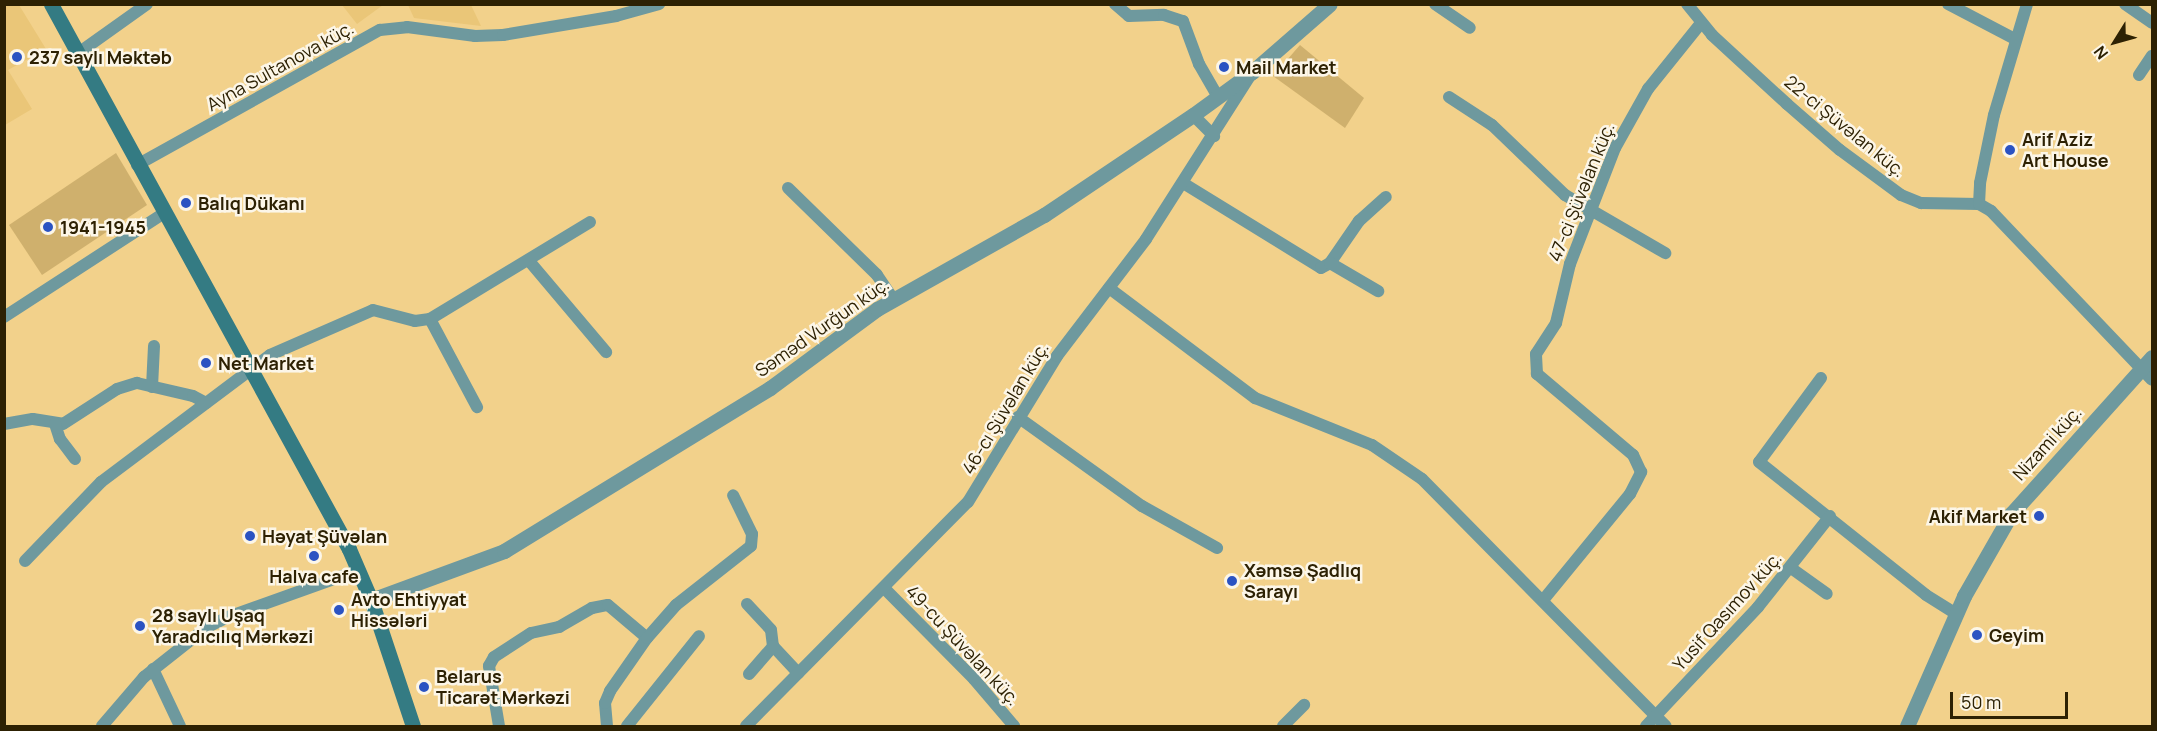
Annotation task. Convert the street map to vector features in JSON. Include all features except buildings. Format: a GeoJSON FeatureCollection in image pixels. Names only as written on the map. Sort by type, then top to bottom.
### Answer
{"type":"FeatureCollection","features":[{"type":"Feature","properties":{"kind":"main road"},"geometry":{"type":"LineString","coordinates":[[51,4],[359,570],[413,726]]}},
{"type":"Feature","properties":{"kind":"street"},"geometry":{"type":"LineString","coordinates":[[77,54],[147,4]]}},
{"type":"Feature","properties":{"kind":"street","name":"Ayna Sultanova küç."},"geometry":{"type":"LineString","coordinates":[[138,165],[380,30],[421,27],[475,36],[503,35],[616,16],[659,4]]}},
{"type":"Feature","properties":{"kind":"street"},"geometry":{"type":"LineString","coordinates":[[1115,4],[1128,16],[1164,15],[1183,21],[1199,64],[1218,97]]}},
{"type":"Feature","properties":{"kind":"street","name":"Səməd Vurğun küç."},"geometry":{"type":"LineString","coordinates":[[371,600],[512,547],[770,388],[893,299],[1044,215],[1193,115],[1252,72],[1330,4]]}},
{"type":"Feature","properties":{"kind":"street"},"geometry":{"type":"LineString","coordinates":[[1435,4],[1470,28]]}},
{"type":"Feature","properties":{"kind":"street","name":"22-ci Şüvəlan küç."},"geometry":{"type":"LineString","coordinates":[[1687,4],[1701,23],[1840,150],[1901,195],[1921,203],[1979,204]]}},
{"type":"Feature","properties":{"kind":"street"},"geometry":{"type":"LineString","coordinates":[[1948,4],[2015,39]]}},
{"type":"Feature","properties":{"kind":"street"},"geometry":{"type":"LineString","coordinates":[[2027,4],[2015,39],[1983,166],[1979,204],[1991,211],[2152,380]]}},
{"type":"Feature","properties":{"kind":"street"},"geometry":{"type":"LineString","coordinates":[[2125,4],[2152,23]]}},
{"type":"Feature","properties":{"kind":"street","name":"47-ci Şüvəlan küç."},"geometry":{"type":"LineString","coordinates":[[1544,599],[1630,494],[1641,472],[1633,455],[1546,383],[1534,364],[1556,323],[1570,264],[1635,110],[1701,23]]}},
{"type":"Feature","properties":{"kind":"street"},"geometry":{"type":"LineString","coordinates":[[2139,75],[2152,57]]}},
{"type":"Feature","properties":{"kind":"street","name":"46-cı Şüvəlan küç."},"geometry":{"type":"LineString","coordinates":[[746,726],[885,589],[968,502],[1062,348],[1109,288],[1183,183],[1252,72]]}},
{"type":"Feature","properties":{"kind":"street"},"geometry":{"type":"LineString","coordinates":[[1449,97],[1492,125],[1565,195],[1665,253]]}},
{"type":"Feature","properties":{"kind":"street"},"geometry":{"type":"LineString","coordinates":[[1193,115],[1214,136]]}},
{"type":"Feature","properties":{"kind":"street"},"geometry":{"type":"LineString","coordinates":[[1183,183],[1316,267],[1330,263],[1359,221],[1386,197]]}},
{"type":"Feature","properties":{"kind":"street"},"geometry":{"type":"LineString","coordinates":[[788,188],[877,275],[893,299]]}},
{"type":"Feature","properties":{"kind":"street"},"geometry":{"type":"LineString","coordinates":[[4,317],[164,213]]}},
{"type":"Feature","properties":{"kind":"street"},"geometry":{"type":"LineString","coordinates":[[25,561],[101,482],[251,368],[287,346],[366,312],[382,311],[415,321],[430,319],[530,262],[590,222]]}},
{"type":"Feature","properties":{"kind":"street"},"geometry":{"type":"LineString","coordinates":[[530,262],[606,352]]}},
{"type":"Feature","properties":{"kind":"street"},"geometry":{"type":"LineString","coordinates":[[1330,263],[1378,291]]}},
{"type":"Feature","properties":{"kind":"street"},"geometry":{"type":"LineString","coordinates":[[1109,288],[1255,398],[1294,417],[1343,431],[1402,463],[1437,491],[1666,726]]}},
{"type":"Feature","properties":{"kind":"street"},"geometry":{"type":"LineString","coordinates":[[430,319],[477,407]]}},
{"type":"Feature","properties":{"kind":"street"},"geometry":{"type":"LineString","coordinates":[[152,387],[154,346]]}},
{"type":"Feature","properties":{"kind":"street","name":"Nizami küç."},"geometry":{"type":"LineString","coordinates":[[1906,726],[1956,614],[1998,535],[2020,501],[2152,357]]}},
{"type":"Feature","properties":{"kind":"street"},"geometry":{"type":"LineString","coordinates":[[1821,378],[1760,462],[1830,516],[1926,596],[1956,614]]}},
{"type":"Feature","properties":{"kind":"street"},"geometry":{"type":"LineString","coordinates":[[4,424],[33,419],[55,424],[68,422],[117,388],[137,383],[193,396],[206,404]]}},
{"type":"Feature","properties":{"kind":"street"},"geometry":{"type":"LineString","coordinates":[[1018,417],[1142,506],[1217,548]]}},
{"type":"Feature","properties":{"kind":"street"},"geometry":{"type":"LineString","coordinates":[[55,424],[60,439],[75,459]]}},
{"type":"Feature","properties":{"kind":"street"},"geometry":{"type":"LineString","coordinates":[[607,726],[606,703],[610,691],[647,638],[676,605],[751,546],[752,534],[733,495]]}},
{"type":"Feature","properties":{"kind":"street","name":"Yusif Qasımov küç."},"geometry":{"type":"LineString","coordinates":[[1646,726],[1791,568],[1830,516]]}},
{"type":"Feature","properties":{"kind":"street"},"geometry":{"type":"LineString","coordinates":[[1791,568],[1827,594]]}},
{"type":"Feature","properties":{"kind":"street"},"geometry":{"type":"LineString","coordinates":[[102,726],[153,669],[218,621],[359,570]]}},
{"type":"Feature","properties":{"kind":"street","name":"49-cu Şüvəlan küç."},"geometry":{"type":"LineString","coordinates":[[885,589],[974,679],[1014,726]]}},
{"type":"Feature","properties":{"kind":"street"},"geometry":{"type":"LineString","coordinates":[[747,604],[771,630],[773,646],[798,673]]}},
{"type":"Feature","properties":{"kind":"street"},"geometry":{"type":"LineString","coordinates":[[499,726],[489,666],[494,657],[531,633],[559,627],[592,608],[608,605],[647,638]]}},
{"type":"Feature","properties":{"kind":"street"},"geometry":{"type":"LineString","coordinates":[[627,726],[699,636]]}},
{"type":"Feature","properties":{"kind":"street"},"geometry":{"type":"LineString","coordinates":[[749,675],[773,646]]}},
{"type":"Feature","properties":{"kind":"street"},"geometry":{"type":"LineString","coordinates":[[153,669],[180,726]]}},
{"type":"Feature","properties":{"kind":"street"},"geometry":{"type":"LineString","coordinates":[[1283,726],[1304,705]]}},
{"type":"Feature","properties":{"kind":"shaded area","name":"237 saylı Məktəb"},"geometry":{"type":"Polygon","coordinates":[[[5,4],[19,5],[46,49],[8,70],[32,109],[5,125],[5,4]]]}},
{"type":"Feature","properties":{"kind":"shaded area"},"geometry":{"type":"Polygon","coordinates":[[[342,5],[383,5],[357,24],[342,5]]]}},
{"type":"Feature","properties":{"kind":"shaded area"},"geometry":{"type":"Polygon","coordinates":[[[408,5],[471,5],[481,26],[414,18],[408,5]]]}},
{"type":"Feature","properties":{"kind":"shaded area"},"geometry":{"type":"Polygon","coordinates":[[[1300,45],[1364,98],[1345,128],[1273,76],[1300,45]]]}},
{"type":"Feature","properties":{"kind":"shaded area"},"geometry":{"type":"Polygon","coordinates":[[[116,153],[147,205],[42,275],[9,225],[116,153]]]}},
{"type":"Feature","properties":{"kind":"place","name":"237 saylı Məktəb"},"geometry":{"type":"Point","coordinates":[17,57]}},
{"type":"Feature","properties":{"kind":"place","name":"Mail Market"},"geometry":{"type":"Point","coordinates":[1224,67]}},
{"type":"Feature","properties":{"kind":"place","name":"Arif Aziz Art House"},"geometry":{"type":"Point","coordinates":[2010,150]}},
{"type":"Feature","properties":{"kind":"place","name":"Balıq Dükanı"},"geometry":{"type":"Point","coordinates":[186,203]}},
{"type":"Feature","properties":{"kind":"place","name":"1941-1945"},"geometry":{"type":"Point","coordinates":[48,227]}},
{"type":"Feature","properties":{"kind":"place","name":"Net Market"},"geometry":{"type":"Point","coordinates":[206,363]}},
{"type":"Feature","properties":{"kind":"place","name":"Akif Market"},"geometry":{"type":"Point","coordinates":[2039,516]}},
{"type":"Feature","properties":{"kind":"place","name":"Həyat Şüvəlan"},"geometry":{"type":"Point","coordinates":[250,536]}},
{"type":"Feature","properties":{"kind":"place","name":"Halva cafe"},"geometry":{"type":"Point","coordinates":[314,556]}},
{"type":"Feature","properties":{"kind":"place","name":"Xəmsə Şadlıq Sarayı"},"geometry":{"type":"Point","coordinates":[1232,581]}},
{"type":"Feature","properties":{"kind":"place","name":"Avto Ehtiyyat Hissələri"},"geometry":{"type":"Point","coordinates":[339,610]}},
{"type":"Feature","properties":{"kind":"place","name":"28 saylı Uşaq Yaradıcılıq Mərkəzi"},"geometry":{"type":"Point","coordinates":[140,626]}},
{"type":"Feature","properties":{"kind":"place","name":"Geyim"},"geometry":{"type":"Point","coordinates":[1977,635]}},
{"type":"Feature","properties":{"kind":"place","name":"Belarus Ticarət Mərkəzi"},"geometry":{"type":"Point","coordinates":[424,687]}}]}
